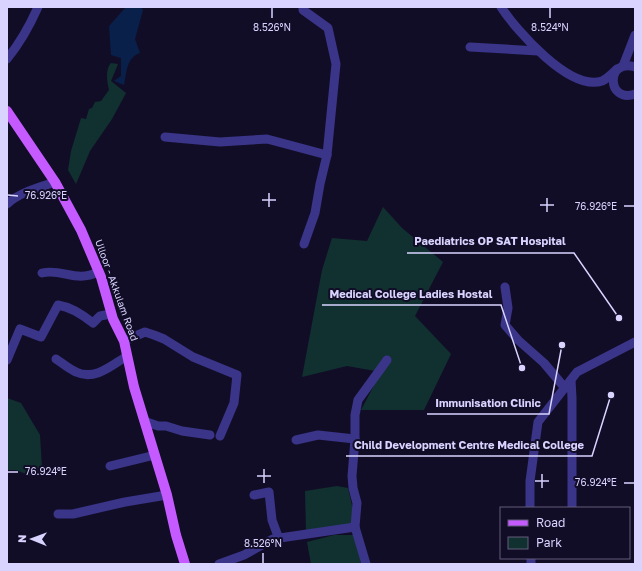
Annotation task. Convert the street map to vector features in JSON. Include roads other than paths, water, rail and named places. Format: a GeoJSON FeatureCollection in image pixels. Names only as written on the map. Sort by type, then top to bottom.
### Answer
{"type":"FeatureCollection","features":[{"type":"Feature","properties":{"kind":"main road","name":"Ulloor - Akkulam Road"},"geometry":{"type":"LineString","coordinates":[[7,111],[55,182],[81,230],[98,272],[111,314],[124,340],[134,387],[167,495],[176,535],[185,564]]}},
{"type":"Feature","properties":{"kind":"street"},"geometry":{"type":"LineString","coordinates":[[7,59],[14,51],[38,7]]}},
{"type":"Feature","properties":{"kind":"street"},"geometry":{"type":"LineString","coordinates":[[304,7],[303,10],[328,28],[336,64],[327,155],[320,184],[317,206],[304,244]]}},
{"type":"Feature","properties":{"kind":"street"},"geometry":{"type":"LineString","coordinates":[[501,7],[508,18],[538,51],[568,74],[588,82],[602,81],[620,68],[629,65],[635,67]]}},
{"type":"Feature","properties":{"kind":"street"},"geometry":{"type":"LineString","coordinates":[[635,39],[620,68],[613,77],[614,86],[620,93],[628,96],[635,94]]}},
{"type":"Feature","properties":{"kind":"street"},"geometry":{"type":"LineString","coordinates":[[470,47],[538,51]]}},
{"type":"Feature","properties":{"kind":"street"},"geometry":{"type":"LineString","coordinates":[[165,137],[220,142],[267,139],[327,155]]}},
{"type":"Feature","properties":{"kind":"street"},"geometry":{"type":"LineString","coordinates":[[7,204],[26,192],[55,182]]}},
{"type":"Feature","properties":{"kind":"street"},"geometry":{"type":"LineString","coordinates":[[42,273],[49,271],[66,275],[88,276],[98,272]]}},
{"type":"Feature","properties":{"kind":"street"},"geometry":{"type":"LineString","coordinates":[[505,286],[508,308],[505,325],[518,340],[544,363],[565,388]]}},
{"type":"Feature","properties":{"kind":"street"},"geometry":{"type":"LineString","coordinates":[[7,360],[20,329],[41,337],[58,305],[82,314],[93,323],[100,316],[111,314]]}},
{"type":"Feature","properties":{"kind":"street"},"geometry":{"type":"LineString","coordinates":[[124,340],[145,332],[164,339],[193,357],[237,375],[234,403],[215,435],[182,431],[166,426],[158,426],[144,421]]}},
{"type":"Feature","properties":{"kind":"street"},"geometry":{"type":"LineString","coordinates":[[530,507],[530,481],[538,422],[577,372],[635,342]]}},
{"type":"Feature","properties":{"kind":"street"},"geometry":{"type":"LineString","coordinates":[[56,359],[77,373],[94,375],[127,356]]}},
{"type":"Feature","properties":{"kind":"street"},"geometry":{"type":"LineString","coordinates":[[366,564],[355,527],[357,503],[353,488],[352,476],[355,418],[358,400],[387,360]]}},
{"type":"Feature","properties":{"kind":"street"},"geometry":{"type":"LineString","coordinates":[[571,380],[572,507]]}},
{"type":"Feature","properties":{"kind":"street"},"geometry":{"type":"LineString","coordinates":[[296,440],[318,435],[355,439]]}},
{"type":"Feature","properties":{"kind":"street"},"geometry":{"type":"LineString","coordinates":[[110,466],[155,455]]}},
{"type":"Feature","properties":{"kind":"street"},"geometry":{"type":"LineString","coordinates":[[254,495],[269,492],[272,520],[279,538]]}},
{"type":"Feature","properties":{"kind":"street"},"geometry":{"type":"LineString","coordinates":[[58,514],[73,514],[125,502],[167,495]]}},
{"type":"Feature","properties":{"kind":"street"},"geometry":{"type":"LineString","coordinates":[[219,564],[244,555],[274,539],[355,527]]}},
{"type":"Feature","properties":{"kind":"water"},"geometry":{"type":"Polygon","coordinates":[[[126,7],[141,7],[143,10],[135,39],[140,53],[132,58],[128,66],[124,85],[114,81],[121,76],[121,58],[111,55],[109,26],[126,7]]]}},
{"type":"Feature","properties":{"kind":"place","name":"Paediatrics OP SAT Hospital"},"geometry":{"type":"Point","coordinates":[619,318]}},
{"type":"Feature","properties":{"kind":"place","name":"Immunisation Clinic"},"geometry":{"type":"Point","coordinates":[562,345]}},
{"type":"Feature","properties":{"kind":"place","name":"Medical College Ladies Hostal"},"geometry":{"type":"Point","coordinates":[522,368]}},
{"type":"Feature","properties":{"kind":"place","name":"Child Development Centre Medical College"},"geometry":{"type":"Point","coordinates":[611,395]}}]}
